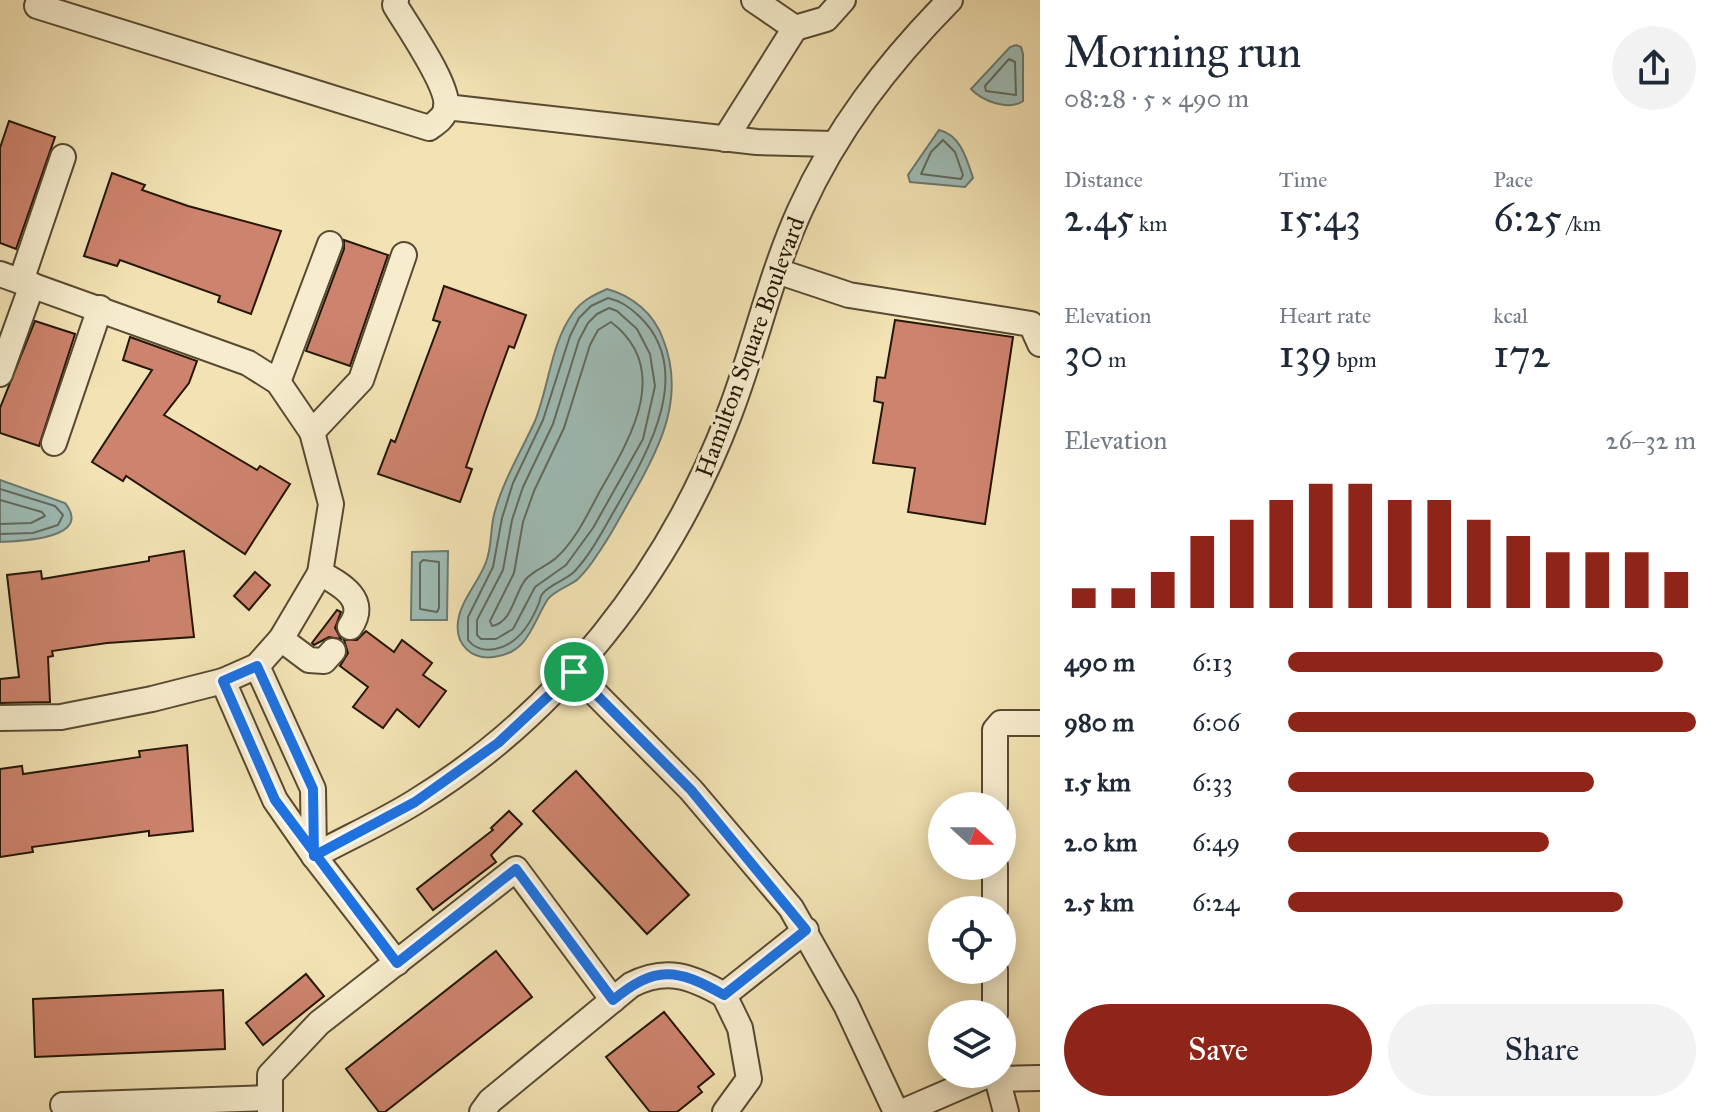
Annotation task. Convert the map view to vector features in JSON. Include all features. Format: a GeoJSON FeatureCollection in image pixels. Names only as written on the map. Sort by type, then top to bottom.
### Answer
{"type":"FeatureCollection","features":[{"type":"Feature","properties":{"kind":"street"},"geometry":{"type":"LineString","coordinates":[[39,0],[37,6],[429,128],[439,121],[446,107],[444,89],[395,5],[396,0]]}},
{"type":"Feature","properties":{"kind":"street"},"geometry":{"type":"LineString","coordinates":[[754,0],[795,28]]}},
{"type":"Feature","properties":{"kind":"street"},"geometry":{"type":"LineString","coordinates":[[725,139],[795,28],[826,19],[843,0]]}},
{"type":"Feature","properties":{"kind":"street","name":"Hamilton Square Boulevard"},"geometry":{"type":"LineString","coordinates":[[314,856],[415,802],[498,743],[574,672],[616,619],[688,508],[729,415],[800,210],[834,144],[884,72],[950,0]]}},
{"type":"Feature","properties":{"kind":"street"},"geometry":{"type":"LineString","coordinates":[[446,107],[725,139],[834,144]]}},
{"type":"Feature","properties":{"kind":"street"},"geometry":{"type":"LineString","coordinates":[[0,374],[18,280],[63,157]]}},
{"type":"Feature","properties":{"kind":"street"},"geometry":{"type":"LineString","coordinates":[[278,382],[330,244]]}},
{"type":"Feature","properties":{"kind":"street"},"geometry":{"type":"LineString","coordinates":[[312,432],[361,380],[404,255]]}},
{"type":"Feature","properties":{"kind":"street"},"geometry":{"type":"LineString","coordinates":[[777,271],[849,295],[1031,324],[1040,344]]}},
{"type":"Feature","properties":{"kind":"street"},"geometry":{"type":"LineString","coordinates":[[0,718],[61,717],[152,699],[223,681],[257,666],[281,639],[320,573],[331,504],[312,432],[278,382],[248,363],[18,280]]}},
{"type":"Feature","properties":{"kind":"street"},"geometry":{"type":"LineString","coordinates":[[54,443],[100,308]]}},
{"type":"Feature","properties":{"kind":"street"},"geometry":{"type":"LineString","coordinates":[[320,573],[340,584],[356,602],[357,617],[350,627]]}},
{"type":"Feature","properties":{"kind":"street"},"geometry":{"type":"LineString","coordinates":[[281,639],[309,660],[324,661],[333,651]]}},
{"type":"Feature","properties":{"kind":"street"},"geometry":{"type":"LineString","coordinates":[[257,666],[313,789],[314,856]]}},
{"type":"Feature","properties":{"kind":"street"},"geometry":{"type":"LineString","coordinates":[[574,672],[691,790],[806,930],[899,1112],[962,1088]]}},
{"type":"Feature","properties":{"kind":"street"},"geometry":{"type":"LineString","coordinates":[[223,681],[275,800],[397,963]]}},
{"type":"Feature","properties":{"kind":"street"},"geometry":{"type":"LineString","coordinates":[[995,792],[995,730],[1001,723],[1040,723]]}},
{"type":"Feature","properties":{"kind":"street"},"geometry":{"type":"LineString","coordinates":[[63,1105],[270,1105],[270,1075],[309,1033],[516,869],[613,1000]]}},
{"type":"Feature","properties":{"kind":"street"},"geometry":{"type":"LineString","coordinates":[[724,995],[806,930]]}},
{"type":"Feature","properties":{"kind":"street"},"geometry":{"type":"LineString","coordinates":[[482,1112],[490,1101],[631,985],[652,974],[678,976],[703,983],[724,995],[740,1028],[749,1079],[725,1112]]}},
{"type":"Feature","properties":{"kind":"street"},"geometry":{"type":"LineString","coordinates":[[1016,1077],[1040,1078]]}},
{"type":"Feature","properties":{"kind":"street"},"geometry":{"type":"LineString","coordinates":[[998,1088],[1006,1112]]}},
{"type":"Feature","properties":{"kind":"water"},"geometry":{"type":"Polygon","coordinates":[[[1010,47],[1021,47],[1023,54],[1023,101],[1003,105],[971,89],[1010,47]]]}},
{"type":"Feature","properties":{"kind":"water"},"geometry":{"type":"Polygon","coordinates":[[[939,130],[953,137],[965,156],[973,178],[965,187],[910,182],[908,175],[939,130]]]}},
{"type":"Feature","properties":{"kind":"water"},"geometry":{"type":"Polygon","coordinates":[[[607,289],[641,307],[663,339],[672,381],[671,402],[660,441],[615,527],[586,570],[575,582],[548,599],[528,636],[515,650],[494,657],[479,656],[462,644],[458,622],[462,607],[488,556],[497,503],[535,421],[555,351],[566,325],[580,305],[607,289]]]}},
{"type":"Feature","properties":{"kind":"water"},"geometry":{"type":"Polygon","coordinates":[[[0,480],[65,503],[71,515],[70,524],[50,536],[0,542],[0,480]]]}},
{"type":"Feature","properties":{"kind":"water"},"geometry":{"type":"Polygon","coordinates":[[[448,551],[447,620],[411,620],[412,552],[448,551]]]}},
{"type":"Feature","properties":{"kind":"building"},"geometry":{"type":"Polygon","coordinates":[[[9,121],[55,137],[16,249],[0,243],[0,148],[9,121]]]}},
{"type":"Feature","properties":{"kind":"building"},"geometry":{"type":"Polygon","coordinates":[[[112,173],[145,185],[142,190],[188,206],[281,231],[251,314],[218,302],[220,296],[120,260],[117,266],[84,256],[112,173]]]}},
{"type":"Feature","properties":{"kind":"building"},"geometry":{"type":"Polygon","coordinates":[[[344,240],[388,255],[350,366],[306,351],[344,249],[344,240]]]}},
{"type":"Feature","properties":{"kind":"building"},"geometry":{"type":"Polygon","coordinates":[[[444,286],[526,315],[514,348],[509,346],[485,412],[466,467],[472,469],[460,502],[378,474],[391,440],[395,442],[440,322],[433,320],[444,286]]]}},
{"type":"Feature","properties":{"kind":"building"},"geometry":{"type":"Polygon","coordinates":[[[895,320],[1013,337],[985,524],[908,512],[915,468],[873,463],[883,403],[874,401],[877,377],[885,378],[895,320]]]}},
{"type":"Feature","properties":{"kind":"building"},"geometry":{"type":"Polygon","coordinates":[[[35,321],[75,334],[39,446],[0,433],[0,408],[35,321]]]}},
{"type":"Feature","properties":{"kind":"building"},"geometry":{"type":"Polygon","coordinates":[[[130,337],[197,361],[189,383],[164,415],[257,470],[260,466],[290,484],[245,554],[126,476],[123,481],[92,462],[152,370],[123,360],[130,337]]]}},
{"type":"Feature","properties":{"kind":"building"},"geometry":{"type":"Polygon","coordinates":[[[184,551],[194,637],[107,643],[52,651],[53,656],[48,657],[50,702],[0,703],[0,679],[19,677],[7,575],[41,571],[42,579],[149,561],[149,557],[184,551]]]}},
{"type":"Feature","properties":{"kind":"building"},"geometry":{"type":"Polygon","coordinates":[[[255,572],[270,585],[249,610],[234,596],[255,572]]]}},
{"type":"Feature","properties":{"kind":"building"},"geometry":{"type":"Polygon","coordinates":[[[337,610],[341,612],[335,628],[341,639],[329,637],[314,645],[312,643],[337,610]]]}},
{"type":"Feature","properties":{"kind":"building"},"geometry":{"type":"Polygon","coordinates":[[[366,631],[394,652],[402,640],[432,663],[423,675],[446,691],[419,727],[397,709],[383,728],[353,707],[368,687],[340,666],[348,653],[344,640],[357,640],[366,631]]]}},
{"type":"Feature","properties":{"kind":"building"},"geometry":{"type":"Polygon","coordinates":[[[187,745],[193,831],[149,836],[149,831],[32,847],[33,852],[0,857],[0,769],[22,766],[23,774],[140,757],[139,751],[187,745]]]}},
{"type":"Feature","properties":{"kind":"building"},"geometry":{"type":"Polygon","coordinates":[[[576,771],[689,895],[647,934],[533,811],[576,771]]]}},
{"type":"Feature","properties":{"kind":"building"},"geometry":{"type":"Polygon","coordinates":[[[509,811],[522,824],[491,855],[496,862],[433,910],[417,889],[493,830],[491,828],[509,811]]]}},
{"type":"Feature","properties":{"kind":"building"},"geometry":{"type":"Polygon","coordinates":[[[496,951],[532,997],[385,1112],[379,1112],[346,1069],[496,951]]]}},
{"type":"Feature","properties":{"kind":"building"},"geometry":{"type":"Polygon","coordinates":[[[306,974],[324,996],[263,1045],[246,1023],[306,974]]]}},
{"type":"Feature","properties":{"kind":"building"},"geometry":{"type":"Polygon","coordinates":[[[223,990],[225,1049],[35,1057],[33,999],[223,990]]]}},
{"type":"Feature","properties":{"kind":"building"},"geometry":{"type":"Polygon","coordinates":[[[664,1012],[714,1074],[698,1087],[702,1092],[677,1112],[650,1112],[606,1057],[664,1012]]]}},
{"type":"Feature","properties":{"kind":"route"},"geometry":{"type":"LineString","coordinates":[[574,672],[498,743],[415,802],[314,856],[313,789],[257,666],[223,681],[275,800],[314,856],[397,963],[516,869],[613,1000],[631,985],[652,974],[678,976],[703,983],[724,995],[806,930],[691,790],[574,672]]}}]}
